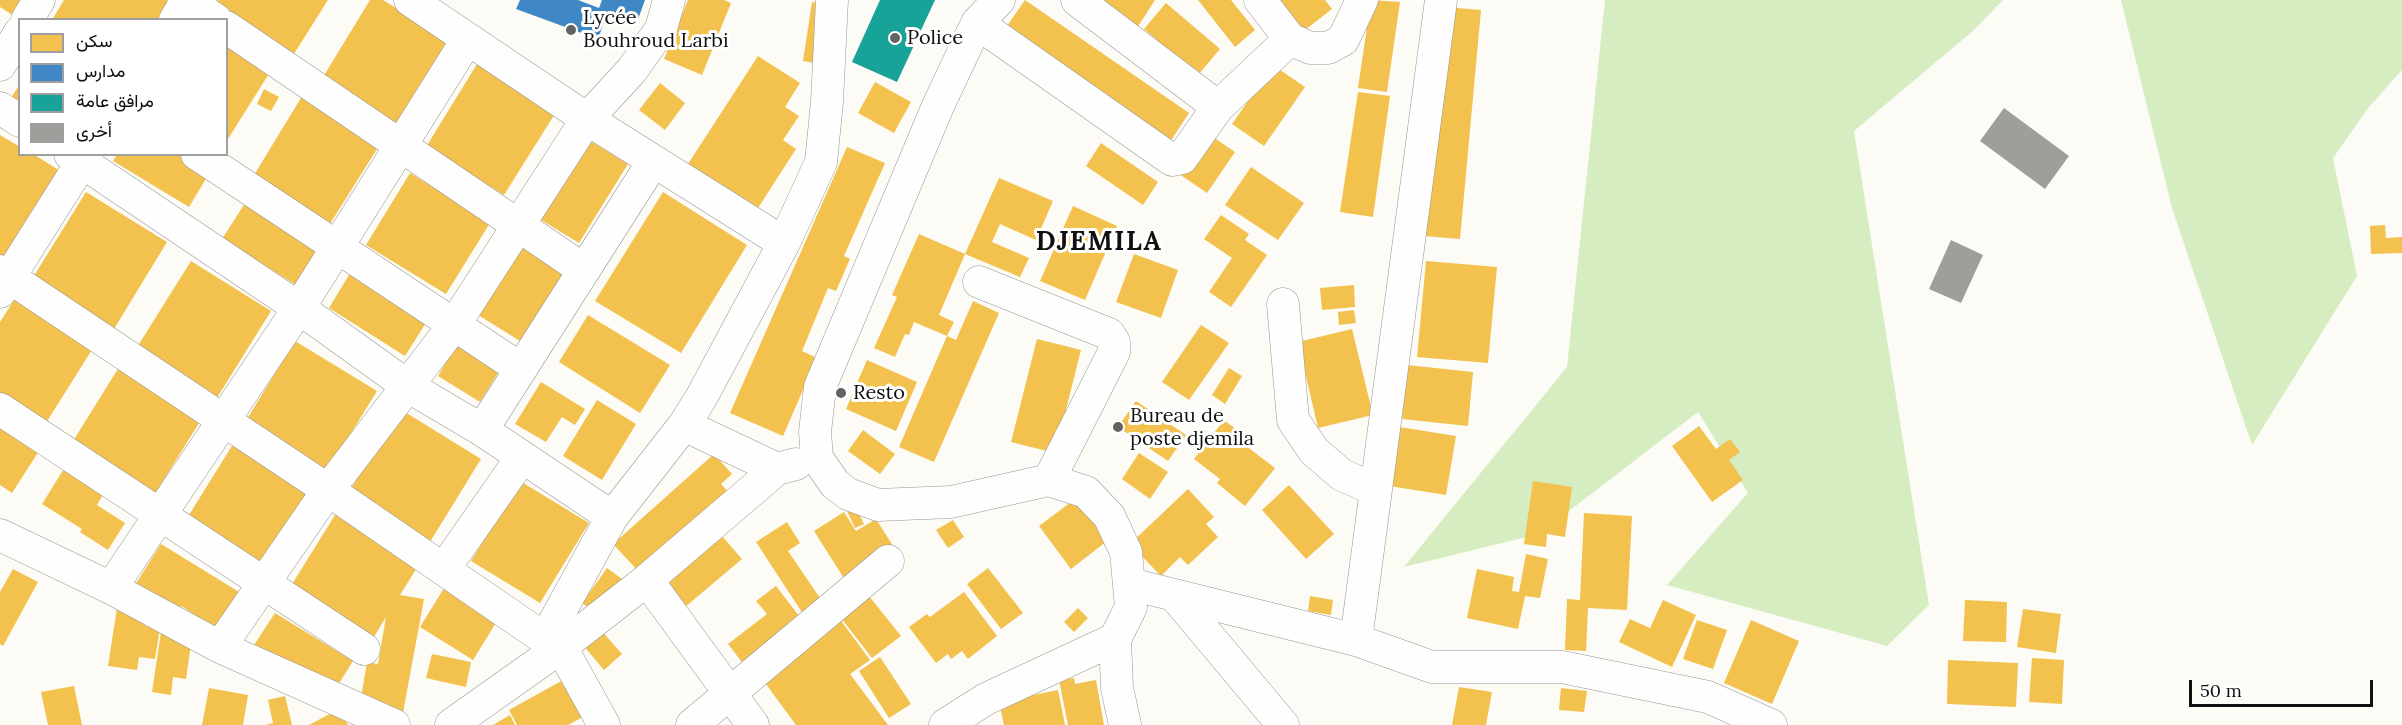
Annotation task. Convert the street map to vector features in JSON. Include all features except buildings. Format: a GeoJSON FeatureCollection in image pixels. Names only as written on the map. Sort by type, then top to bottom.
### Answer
{"type":"FeatureCollection","features":[{"type":"Feature","properties":{"kind":"street"},"geometry":{"type":"LineString","coordinates":[[26,18],[39,0]]}},
{"type":"Feature","properties":{"kind":"street"},"geometry":{"type":"LineString","coordinates":[[176,18],[187,0],[213,18]]}},
{"type":"Feature","properties":{"kind":"street"},"geometry":{"type":"LineString","coordinates":[[410,0],[466,40],[587,119],[784,243]]}},
{"type":"Feature","properties":{"kind":"street"},"geometry":{"type":"LineString","coordinates":[[220,647],[328,490],[409,387],[454,325],[516,225],[587,119],[632,70],[660,29],[669,0]]}},
{"type":"Feature","properties":{"kind":"street"},"geometry":{"type":"LineString","coordinates":[[553,643],[612,517],[684,425],[784,243],[820,162],[828,102],[832,0]]}},
{"type":"Feature","properties":{"kind":"street"},"geometry":{"type":"LineString","coordinates":[[999,0],[977,23],[938,106],[820,387],[815,432],[817,458],[835,484],[848,494],[878,505],[951,502],[1049,480],[1086,492],[1109,516],[1126,552],[1131,607],[1115,639],[1117,688],[1125,725]]}},
{"type":"Feature","properties":{"kind":"street"},"geometry":{"type":"LineString","coordinates":[[1077,0],[1218,107]]}},
{"type":"Feature","properties":{"kind":"street"},"geometry":{"type":"LineString","coordinates":[[1260,0],[1290,39],[1310,48],[1328,48],[1343,40],[1362,0]]}},
{"type":"Feature","properties":{"kind":"street"},"geometry":{"type":"LineString","coordinates":[[1356,640],[1441,0]]}},
{"type":"Feature","properties":{"kind":"street"},"geometry":{"type":"LineString","coordinates":[[977,23],[1172,159],[1182,158],[1218,107],[1290,39]]}},
{"type":"Feature","properties":{"kind":"street"},"geometry":{"type":"LineString","coordinates":[[228,28],[584,270]]}},
{"type":"Feature","properties":{"kind":"street"},"geometry":{"type":"LineString","coordinates":[[0,65],[17,30]]}},
{"type":"Feature","properties":{"kind":"street"},"geometry":{"type":"LineString","coordinates":[[111,588],[299,308],[466,40]]}},
{"type":"Feature","properties":{"kind":"street"},"geometry":{"type":"LineString","coordinates":[[0,108],[18,120]]}},
{"type":"Feature","properties":{"kind":"street"},"geometry":{"type":"LineString","coordinates":[[200,156],[521,369]]}},
{"type":"Feature","properties":{"kind":"street"},"geometry":{"type":"LineString","coordinates":[[604,725],[553,643],[223,420],[3,280],[80,157],[409,387],[482,430],[612,517]]}},
{"type":"Feature","properties":{"kind":"street"},"geometry":{"type":"LineString","coordinates":[[482,430],[654,162]]}},
{"type":"Feature","properties":{"kind":"street"},"geometry":{"type":"LineString","coordinates":[[979,282],[1108,334],[1114,342],[1114,352],[1049,480]]}},
{"type":"Feature","properties":{"kind":"street"},"geometry":{"type":"LineString","coordinates":[[1283,304],[1293,420],[1314,451],[1342,475],[1376,490]]}},
{"type":"Feature","properties":{"kind":"street"},"geometry":{"type":"LineString","coordinates":[[0,409],[364,649]]}},
{"type":"Feature","properties":{"kind":"street"},"geometry":{"type":"LineString","coordinates":[[684,425],[777,469]]}},
{"type":"Feature","properties":{"kind":"street"},"geometry":{"type":"LineString","coordinates":[[444,569],[522,457]]}},
{"type":"Feature","properties":{"kind":"street"},"geometry":{"type":"LineString","coordinates":[[452,725],[553,643],[647,580],[777,469],[817,458]]}},
{"type":"Feature","properties":{"kind":"street"},"geometry":{"type":"LineString","coordinates":[[0,535],[111,588],[220,647],[394,725]]}},
{"type":"Feature","properties":{"kind":"street"},"geometry":{"type":"LineString","coordinates":[[692,725],[888,561]]}},
{"type":"Feature","properties":{"kind":"street"},"geometry":{"type":"LineString","coordinates":[[647,580],[753,725]]}},
{"type":"Feature","properties":{"kind":"street"},"geometry":{"type":"LineString","coordinates":[[1130,584],[1356,640],[1432,667],[1562,667],[1707,696],[1771,725]]}},
{"type":"Feature","properties":{"kind":"street"},"geometry":{"type":"LineString","coordinates":[[1175,596],[1283,725]]}},
{"type":"Feature","properties":{"kind":"street"},"geometry":{"type":"LineString","coordinates":[[945,725],[986,699],[1115,639]]}},
{"type":"Feature","properties":{"kind":"green space"},"geometry":{"type":"Polygon","coordinates":[[[1605,0],[2003,0],[1974,30],[1854,131],[1929,605],[1887,646],[1667,585],[1748,493],[1698,412],[1539,534],[1404,567],[1567,367],[1605,0]]]}},
{"type":"Feature","properties":{"kind":"green space"},"geometry":{"type":"Polygon","coordinates":[[[2121,0],[2402,0],[2402,70],[2369,107],[2333,158],[2357,276],[2252,445],[2172,208],[2121,0]]]}},
{"type":"Feature","properties":{"kind":"place","name":"Lycée Bouhroud Larbi"},"geometry":{"type":"Point","coordinates":[571,30]}},
{"type":"Feature","properties":{"kind":"place","name":"Police"},"geometry":{"type":"Point","coordinates":[895,38]}},
{"type":"Feature","properties":{"kind":"place","name":"Resto"},"geometry":{"type":"Point","coordinates":[841,393]}},
{"type":"Feature","properties":{"kind":"place","name":"Bureau de poste djemila"},"geometry":{"type":"Point","coordinates":[1118,427]}},
{"type":"Feature","properties":{"kind":"district","name":"DJEMILA"},"geometry":{"type":"Point","coordinates":[1099,243]}}]}
